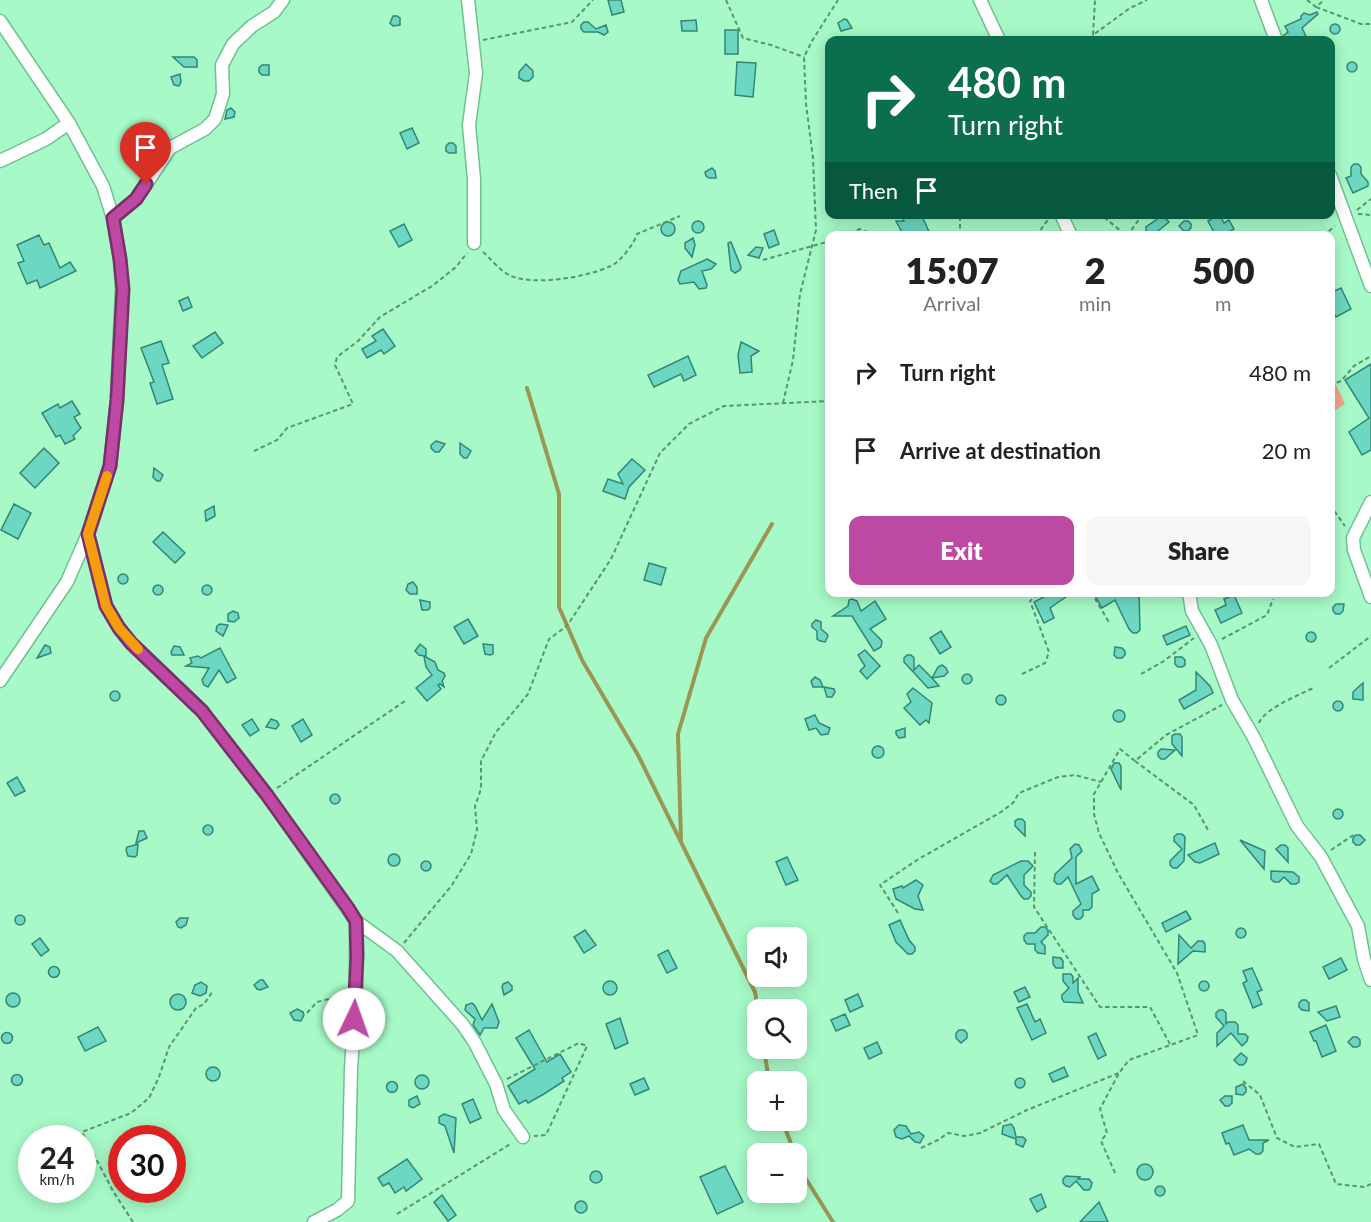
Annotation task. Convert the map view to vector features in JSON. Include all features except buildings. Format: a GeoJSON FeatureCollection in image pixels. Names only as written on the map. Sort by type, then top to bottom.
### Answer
{"type":"FeatureCollection","features":[{"type":"Feature","properties":{"kind":"street"},"geometry":{"type":"LineString","coordinates":[[113,218],[136,199],[170,148],[205,129],[215,119],[223,94],[222,65],[233,44],[252,26],[274,12],[283,0]]}},
{"type":"Feature","properties":{"kind":"street"},"geometry":{"type":"LineString","coordinates":[[468,0],[476,73],[469,125],[474,179],[474,243]]}},
{"type":"Feature","properties":{"kind":"street"},"geometry":{"type":"LineString","coordinates":[[980,0],[997,36]]}},
{"type":"Feature","properties":{"kind":"street"},"geometry":{"type":"LineString","coordinates":[[1262,0],[1274,36]]}},
{"type":"Feature","properties":{"kind":"street"},"geometry":{"type":"LineString","coordinates":[[0,21],[69,123],[104,186],[113,218],[123,289],[117,400],[110,466],[88,534],[67,582],[0,681]]}},
{"type":"Feature","properties":{"kind":"street"},"geometry":{"type":"LineString","coordinates":[[0,161],[46,139],[69,123]]}},
{"type":"Feature","properties":{"kind":"street"},"geometry":{"type":"LineString","coordinates":[[1335,189],[1371,286]]}},
{"type":"Feature","properties":{"kind":"street"},"geometry":{"type":"LineString","coordinates":[[1371,502],[1353,538],[1354,550],[1371,597]]}},
{"type":"Feature","properties":{"kind":"street"},"geometry":{"type":"LineString","coordinates":[[88,534],[106,606],[119,628],[131,643],[202,711],[267,795],[356,921],[398,951],[463,1025],[496,1084],[504,1110],[522,1137]]}},
{"type":"Feature","properties":{"kind":"street"},"geometry":{"type":"LineString","coordinates":[[1191,597],[1192,611],[1211,645],[1232,700],[1254,738],[1297,826],[1321,857],[1358,926],[1364,959],[1371,980]]}},
{"type":"Feature","properties":{"kind":"street"},"geometry":{"type":"LineString","coordinates":[[314,1222],[338,1210],[348,1201],[351,1069],[356,991],[356,921]]}},
{"type":"Feature","properties":{"kind":"path"},"geometry":{"type":"LineString","coordinates":[[471,43],[572,22],[593,0]]}},
{"type":"Feature","properties":{"kind":"path"},"geometry":{"type":"LineString","coordinates":[[726,0],[743,38],[804,57]]}},
{"type":"Feature","properties":{"kind":"path"},"geometry":{"type":"LineString","coordinates":[[783,403],[793,360],[800,294],[816,230],[813,158],[806,104],[804,57],[812,40],[838,0]]}},
{"type":"Feature","properties":{"kind":"path"},"geometry":{"type":"LineString","coordinates":[[1093,35],[1095,0]]}},
{"type":"Feature","properties":{"kind":"path"},"geometry":{"type":"LineString","coordinates":[[1093,35],[1130,8],[1147,0]]}},
{"type":"Feature","properties":{"kind":"path"},"geometry":{"type":"LineString","coordinates":[[1307,0],[1316,7],[1361,24],[1371,24]]}},
{"type":"Feature","properties":{"kind":"path"},"geometry":{"type":"LineString","coordinates":[[1316,7],[1324,0]]}},
{"type":"Feature","properties":{"kind":"path"},"geometry":{"type":"LineString","coordinates":[[1352,213],[1371,215]]}},
{"type":"Feature","properties":{"kind":"path"},"geometry":{"type":"LineString","coordinates":[[254,451],[278,440],[287,429],[353,404],[335,365],[337,357],[358,341],[380,317],[432,286],[456,267],[474,243],[509,275],[536,282],[563,278],[613,265],[634,242],[637,234],[680,216]]}},
{"type":"Feature","properties":{"kind":"path"},"geometry":{"type":"LineString","coordinates":[[1106,219],[1121,231]]}},
{"type":"Feature","properties":{"kind":"path"},"geometry":{"type":"LineString","coordinates":[[764,260],[825,243]]}},
{"type":"Feature","properties":{"kind":"path"},"geometry":{"type":"LineString","coordinates":[[1335,384],[1341,381],[1354,366],[1371,356]]}},
{"type":"Feature","properties":{"kind":"path"},"geometry":{"type":"LineString","coordinates":[[398,951],[452,885],[471,854],[477,830],[475,806],[481,789],[481,761],[496,732],[528,694],[549,639],[567,626],[611,559],[660,453],[689,423],[724,406],[825,401]]}},
{"type":"Feature","properties":{"kind":"path"},"geometry":{"type":"LineString","coordinates":[[1335,512],[1353,538]]}},
{"type":"Feature","properties":{"kind":"path"},"geometry":{"type":"LineString","coordinates":[[1022,674],[1045,663],[1049,652],[1030,601],[1035,597]]}},
{"type":"Feature","properties":{"kind":"path"},"geometry":{"type":"LineString","coordinates":[[1093,597],[1110,624]]}},
{"type":"Feature","properties":{"kind":"path"},"geometry":{"type":"LineString","coordinates":[[1211,645],[1267,615],[1273,599]]}},
{"type":"Feature","properties":{"kind":"path"},"geometry":{"type":"LineString","coordinates":[[1141,674],[1164,661],[1203,631]]}},
{"type":"Feature","properties":{"kind":"path"},"geometry":{"type":"LineString","coordinates":[[1329,668],[1371,636]]}},
{"type":"Feature","properties":{"kind":"path"},"geometry":{"type":"LineString","coordinates":[[1254,738],[1261,718],[1289,699],[1313,688]]}},
{"type":"Feature","properties":{"kind":"path"},"geometry":{"type":"LineString","coordinates":[[267,795],[405,700]]}},
{"type":"Feature","properties":{"kind":"path"},"geometry":{"type":"LineString","coordinates":[[1135,761],[1166,735],[1232,700]]}},
{"type":"Feature","properties":{"kind":"path"},"geometry":{"type":"LineString","coordinates":[[1114,1173],[1101,1141],[1107,1133],[1100,1109],[1119,1073],[1129,1060],[1198,1035],[1178,974],[1118,873],[1099,833],[1094,814],[1094,794],[1120,749],[1194,805],[1208,830]]}},
{"type":"Feature","properties":{"kind":"path"},"geometry":{"type":"LineString","coordinates":[[898,913],[880,885],[1001,812],[1013,803],[1019,793],[1058,777],[1075,775],[1101,782]]}},
{"type":"Feature","properties":{"kind":"path"},"geometry":{"type":"LineString","coordinates":[[1321,857],[1355,834]]}},
{"type":"Feature","properties":{"kind":"path"},"geometry":{"type":"LineString","coordinates":[[1035,852],[1034,907],[1100,1007],[1150,1007],[1171,1046]]}},
{"type":"Feature","properties":{"kind":"path"},"geometry":{"type":"LineString","coordinates":[[133,1222],[113,1191],[82,1132],[131,1113],[149,1098],[169,1047],[196,1008],[204,1004],[213,991]]}},
{"type":"Feature","properties":{"kind":"path"},"geometry":{"type":"LineString","coordinates":[[307,1013],[317,1002],[356,991]]}},
{"type":"Feature","properties":{"kind":"path"},"geometry":{"type":"LineString","coordinates":[[921,1148],[948,1133],[965,1136],[980,1133],[1027,1110],[1119,1073]]}},
{"type":"Feature","properties":{"kind":"path"},"geometry":{"type":"LineString","coordinates":[[1243,1081],[1260,1095],[1276,1138],[1295,1147],[1319,1144],[1336,1184],[1365,1187],[1371,1184]]}},
{"type":"Feature","properties":{"kind":"shaded area"},"geometry":{"type":"Polygon","coordinates":[[[1335,383],[1345,404],[1335,410],[1335,383]]]}},
{"type":"Feature","properties":{"kind":"waterway"},"geometry":{"type":"LineString","coordinates":[[527,388],[559,494],[559,607],[582,660],[638,755],[755,992],[756,999]]}},
{"type":"Feature","properties":{"kind":"waterway"},"geometry":{"type":"LineString","coordinates":[[681,841],[678,734],[706,638],[772,524]]}},
{"type":"Feature","properties":{"kind":"waterway"},"geometry":{"type":"LineString","coordinates":[[766,1059],[767,1071]]}},
{"type":"Feature","properties":{"kind":"waterway"},"geometry":{"type":"LineString","coordinates":[[786,1131],[791,1143]]}},
{"type":"Feature","properties":{"kind":"waterway"},"geometry":{"type":"LineString","coordinates":[[807,1181],[833,1222]]}},
{"type":"Feature","properties":{"kind":"slow traffic"},"geometry":{"type":"LineString","coordinates":[[107,476],[88,534],[106,606],[119,628],[138,649]]}},
{"type":"Feature","properties":{"kind":"route"},"geometry":{"type":"LineString","coordinates":[[146,184],[136,199],[113,218],[123,289],[117,400],[110,466],[88,534],[106,606],[119,628],[131,643],[202,711],[267,795],[356,921],[354,1019]]}}]}
